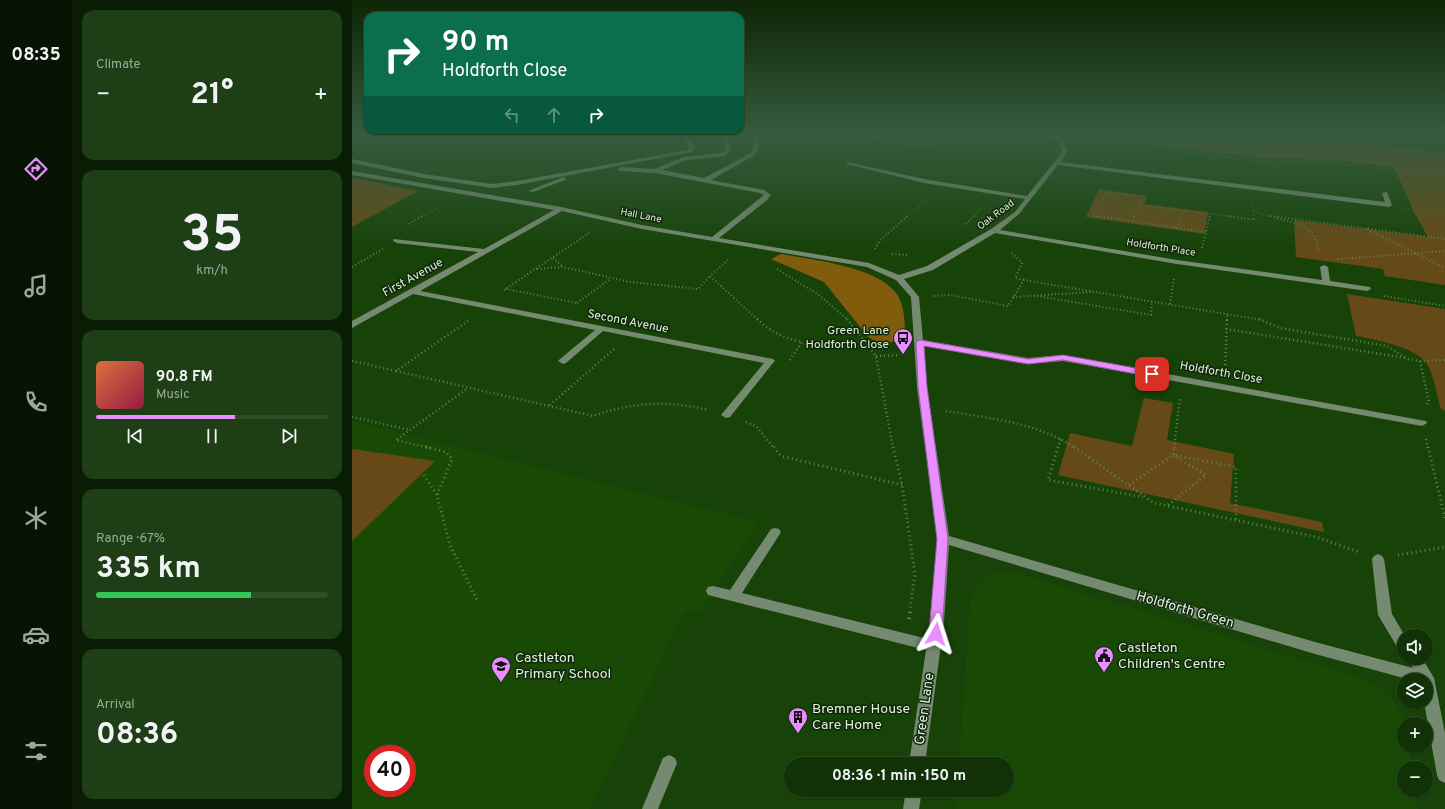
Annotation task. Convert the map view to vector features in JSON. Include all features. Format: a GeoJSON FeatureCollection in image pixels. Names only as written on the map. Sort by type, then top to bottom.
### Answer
{"type":"FeatureCollection","features":[{"type":"Feature","properties":{"kind":"street","name":"Hall Lane"},"geometry":{"type":"LineString","coordinates":[[352,173],[561,209],[713,239],[869,265],[900,278],[915,297]]}},
{"type":"Feature","properties":{"kind":"street"},"geometry":{"type":"LineString","coordinates":[[408,173],[492,186],[572,173]]}},
{"type":"Feature","properties":{"kind":"street"},"geometry":{"type":"LineString","coordinates":[[531,191],[561,180],[597,173]]}},
{"type":"Feature","properties":{"kind":"street"},"geometry":{"type":"LineString","coordinates":[[665,173],[762,191],[768,195],[765,199],[713,239]]}},
{"type":"Feature","properties":{"kind":"street"},"geometry":{"type":"LineString","coordinates":[[706,180],[719,173]]}},
{"type":"Feature","properties":{"kind":"street"},"geometry":{"type":"LineString","coordinates":[[891,173],[924,181],[1030,198]]}},
{"type":"Feature","properties":{"kind":"street","name":"Oak Road"},"geometry":{"type":"LineString","coordinates":[[900,278],[930,268],[994,231],[1017,214],[1049,173]]}},
{"type":"Feature","properties":{"kind":"street"},"geometry":{"type":"LineString","coordinates":[[1137,173],[1389,204],[1385,193]]}},
{"type":"Feature","properties":{"kind":"street","name":"First Avenue"},"geometry":{"type":"LineString","coordinates":[[352,325],[561,209]]}},
{"type":"Feature","properties":{"kind":"street","name":"Holdforth Place"},"geometry":{"type":"LineString","coordinates":[[994,231],[1177,262],[1367,289]]}},
{"type":"Feature","properties":{"kind":"street","name":"First Avenue"},"geometry":{"type":"LineString","coordinates":[[397,241],[486,251]]}},
{"type":"Feature","properties":{"kind":"street"},"geometry":{"type":"LineString","coordinates":[[1323,264],[1326,282]]}},
{"type":"Feature","properties":{"kind":"street","name":"Second Avenue"},"geometry":{"type":"LineString","coordinates":[[413,292],[484,307],[770,360],[726,415]]}},
{"type":"Feature","properties":{"kind":"street","name":"Green Lane"},"geometry":{"type":"LineString","coordinates":[[915,297],[925,407],[943,539],[934,646],[918,757]]}},
{"type":"Feature","properties":{"kind":"street"},"geometry":{"type":"LineString","coordinates":[[563,361],[601,329]]}},
{"type":"Feature","properties":{"kind":"street","name":"Holdforth Close"},"geometry":{"type":"LineString","coordinates":[[920,342],[1028,361],[1063,358],[1422,423]]}},
{"type":"Feature","properties":{"kind":"street"},"geometry":{"type":"LineString","coordinates":[[733,596],[775,532]]}},
{"type":"Feature","properties":{"kind":"street","name":"Holdforth Green"},"geometry":{"type":"LineString","coordinates":[[943,539],[1314,648],[1408,673]]}},
{"type":"Feature","properties":{"kind":"street"},"geometry":{"type":"LineString","coordinates":[[1378,559],[1385,615],[1397,635]]}},
{"type":"Feature","properties":{"kind":"street"},"geometry":{"type":"LineString","coordinates":[[713,591],[934,646]]}},
{"type":"Feature","properties":{"kind":"street"},"geometry":{"type":"LineString","coordinates":[[1433,709],[1445,775]]}},
{"type":"Feature","properties":{"kind":"street"},"geometry":{"type":"LineString","coordinates":[[650,809],[669,763]]}},
{"type":"Feature","properties":{"kind":"street"},"geometry":{"type":"LineString","coordinates":[[911,809],[913,797]]}},
{"type":"Feature","properties":{"kind":"path"},"geometry":{"type":"LineString","coordinates":[[1424,173],[1445,175]]}},
{"type":"Feature","properties":{"kind":"path"},"geometry":{"type":"LineString","coordinates":[[869,265],[880,240],[946,185]]}},
{"type":"Feature","properties":{"kind":"path"},"geometry":{"type":"LineString","coordinates":[[1140,205],[1254,220],[1253,187]]}},
{"type":"Feature","properties":{"kind":"path"},"geometry":{"type":"LineString","coordinates":[[1132,221],[1140,205],[1142,196],[1106,192],[1094,216],[1207,232]]}},
{"type":"Feature","properties":{"kind":"path"},"geometry":{"type":"LineString","coordinates":[[352,267],[397,241],[409,224],[466,193]]}},
{"type":"Feature","properties":{"kind":"path"},"geometry":{"type":"LineString","coordinates":[[1389,204],[1412,210],[1445,214]]}},
{"type":"Feature","properties":{"kind":"path"},"geometry":{"type":"LineString","coordinates":[[1177,228],[1183,211]]}},
{"type":"Feature","properties":{"kind":"path"},"geometry":{"type":"LineString","coordinates":[[1254,211],[1306,227],[1316,238],[1323,264],[1445,251]]}},
{"type":"Feature","properties":{"kind":"path"},"geometry":{"type":"LineString","coordinates":[[1197,264],[1211,214]]}},
{"type":"Feature","properties":{"kind":"path"},"geometry":{"type":"LineString","coordinates":[[1268,216],[1445,239]]}},
{"type":"Feature","properties":{"kind":"path"},"geometry":{"type":"LineString","coordinates":[[1365,228],[1445,268]]}},
{"type":"Feature","properties":{"kind":"path"},"geometry":{"type":"LineString","coordinates":[[1040,239],[1035,250],[1011,251],[1022,263],[1015,278],[1260,319],[1280,328],[1387,346],[1408,359]]}},
{"type":"Feature","properties":{"kind":"path"},"geometry":{"type":"LineString","coordinates":[[537,269],[563,267],[630,282],[698,289],[733,255]]}},
{"type":"Feature","properties":{"kind":"path"},"geometry":{"type":"LineString","coordinates":[[396,371],[484,307],[505,289],[553,258],[563,267]]}},
{"type":"Feature","properties":{"kind":"path"},"geometry":{"type":"LineString","coordinates":[[1170,304],[1177,262]]}},
{"type":"Feature","properties":{"kind":"path"},"geometry":{"type":"LineString","coordinates":[[775,268],[813,290],[837,309],[869,345],[876,356],[896,464],[902,485],[915,574],[906,639]]}},
{"type":"Feature","properties":{"kind":"path"},"geometry":{"type":"LineString","coordinates":[[710,276],[770,332],[784,338],[802,342],[790,361]]}},
{"type":"Feature","properties":{"kind":"path"},"geometry":{"type":"LineString","coordinates":[[556,320],[610,278]]}},
{"type":"Feature","properties":{"kind":"path"},"geometry":{"type":"LineString","coordinates":[[915,297],[950,295],[1008,306],[1024,280]]}},
{"type":"Feature","properties":{"kind":"path"},"geometry":{"type":"LineString","coordinates":[[505,289],[578,303]]}},
{"type":"Feature","properties":{"kind":"path"},"geometry":{"type":"LineString","coordinates":[[1367,289],[1368,294],[1445,306]]}},
{"type":"Feature","properties":{"kind":"path"},"geometry":{"type":"LineString","coordinates":[[1013,297],[1096,292]]}},
{"type":"Feature","properties":{"kind":"path"},"geometry":{"type":"LineString","coordinates":[[1036,296],[1150,315],[1152,301]]}},
{"type":"Feature","properties":{"kind":"path"},"geometry":{"type":"LineString","coordinates":[[1225,387],[1227,314]]}},
{"type":"Feature","properties":{"kind":"path"},"geometry":{"type":"LineString","coordinates":[[1226,329],[1420,362],[1445,360]]}},
{"type":"Feature","properties":{"kind":"path"},"geometry":{"type":"LineString","coordinates":[[550,405],[631,334]]}},
{"type":"Feature","properties":{"kind":"path"},"geometry":{"type":"LineString","coordinates":[[352,361],[593,416],[618,407],[639,403],[664,403],[702,408],[756,426],[781,456],[902,485]]}},
{"type":"Feature","properties":{"kind":"path"},"geometry":{"type":"LineString","coordinates":[[1420,362],[1429,402],[1420,412],[1445,518]]}},
{"type":"Feature","properties":{"kind":"path"},"geometry":{"type":"LineString","coordinates":[[1173,455],[1182,379]]}},
{"type":"Feature","properties":{"kind":"path"},"geometry":{"type":"LineString","coordinates":[[437,495],[452,459],[446,452],[396,440],[468,388]]}},
{"type":"Feature","properties":{"kind":"path"},"geometry":{"type":"LineString","coordinates":[[925,407],[1008,422],[1061,438],[1154,503],[1316,537],[1378,559],[1445,547]]}},
{"type":"Feature","properties":{"kind":"path"},"geometry":{"type":"LineString","coordinates":[[352,417],[411,430]]}},
{"type":"Feature","properties":{"kind":"path"},"geometry":{"type":"LineString","coordinates":[[1061,438],[1048,480],[1144,497]]}},
{"type":"Feature","properties":{"kind":"path"},"geometry":{"type":"LineString","coordinates":[[1168,505],[1206,475],[1173,455]]}},
{"type":"Feature","properties":{"kind":"path"},"geometry":{"type":"LineString","coordinates":[[1129,485],[1173,455],[1236,467],[1236,520]]}},
{"type":"Feature","properties":{"kind":"path"},"geometry":{"type":"LineString","coordinates":[[424,475],[437,495],[450,545],[477,600]]}},
{"type":"Feature","properties":{"kind":"shaded area"},"geometry":{"type":"Polygon","coordinates":[[[1397,173],[1445,173],[1445,285],[1385,276],[1383,269],[1296,257],[1294,220],[1428,237],[1415,214],[1397,173]]]}},
{"type":"Feature","properties":{"kind":"shaded area"},"geometry":{"type":"Polygon","coordinates":[[[352,177],[418,191],[352,227],[352,177]]]}},
{"type":"Feature","properties":{"kind":"shaded area"},"geometry":{"type":"Polygon","coordinates":[[[1099,189],[1147,196],[1144,204],[1208,212],[1204,234],[1086,217],[1099,189]]]}},
{"type":"Feature","properties":{"kind":"shaded area"},"geometry":{"type":"Polygon","coordinates":[[[781,254],[826,262],[859,270],[874,276],[887,284],[896,293],[901,303],[904,315],[905,338],[896,341],[878,342],[869,338],[824,282],[771,259],[781,254]]]}},
{"type":"Feature","properties":{"kind":"shaded area"},"geometry":{"type":"Polygon","coordinates":[[[1347,294],[1445,309],[1445,410],[1441,409],[1432,374],[1422,358],[1404,348],[1373,339],[1356,336],[1347,294]]]}},
{"type":"Feature","properties":{"kind":"shaded area"},"geometry":{"type":"Polygon","coordinates":[[[1144,398],[1173,403],[1167,440],[1234,454],[1230,503],[1322,522],[1324,532],[1058,475],[1070,433],[1132,446],[1144,398]]]}},
{"type":"Feature","properties":{"kind":"shaded area","name":"Castleton Primary School"},"geometry":{"type":"Polygon","coordinates":[[[352,421],[759,522],[700,611],[684,612],[590,809],[352,809],[352,421]]]}},
{"type":"Feature","properties":{"kind":"shaded area"},"geometry":{"type":"Polygon","coordinates":[[[352,450],[435,461],[352,541],[352,450]]]}},
{"type":"Feature","properties":{"kind":"shaded area","name":"Castleton Children's Centre"},"geometry":{"type":"Polygon","coordinates":[[[1016,573],[1365,679],[1384,691],[1397,707],[1397,709],[1399,709],[1404,715],[1404,717],[1397,717],[1397,753],[1410,753],[1411,761],[1397,761],[1397,797],[1416,797],[1418,809],[956,809],[957,797],[1014,797],[1014,757],[959,757],[970,602],[977,585],[992,574],[1016,573]]]}},
{"type":"Feature","properties":{"kind":"place","name":"Green Lane Holdforth Close"},"geometry":{"type":"Point","coordinates":[903,355]}},
{"type":"Feature","properties":{"kind":"place","name":"Castleton Children's Centre"},"geometry":{"type":"Point","coordinates":[1104,673]}},
{"type":"Feature","properties":{"kind":"place","name":"Castleton Primary School"},"geometry":{"type":"Point","coordinates":[501,683]}},
{"type":"Feature","properties":{"kind":"place","name":"Bremner House Care Home"},"geometry":{"type":"Point","coordinates":[798,734]}},
{"type":"Feature","properties":{"kind":"route"},"geometry":{"type":"LineString","coordinates":[[936,634],[943,539],[922,387],[920,342],[1028,361],[1063,358],[1152,374]]}}]}
